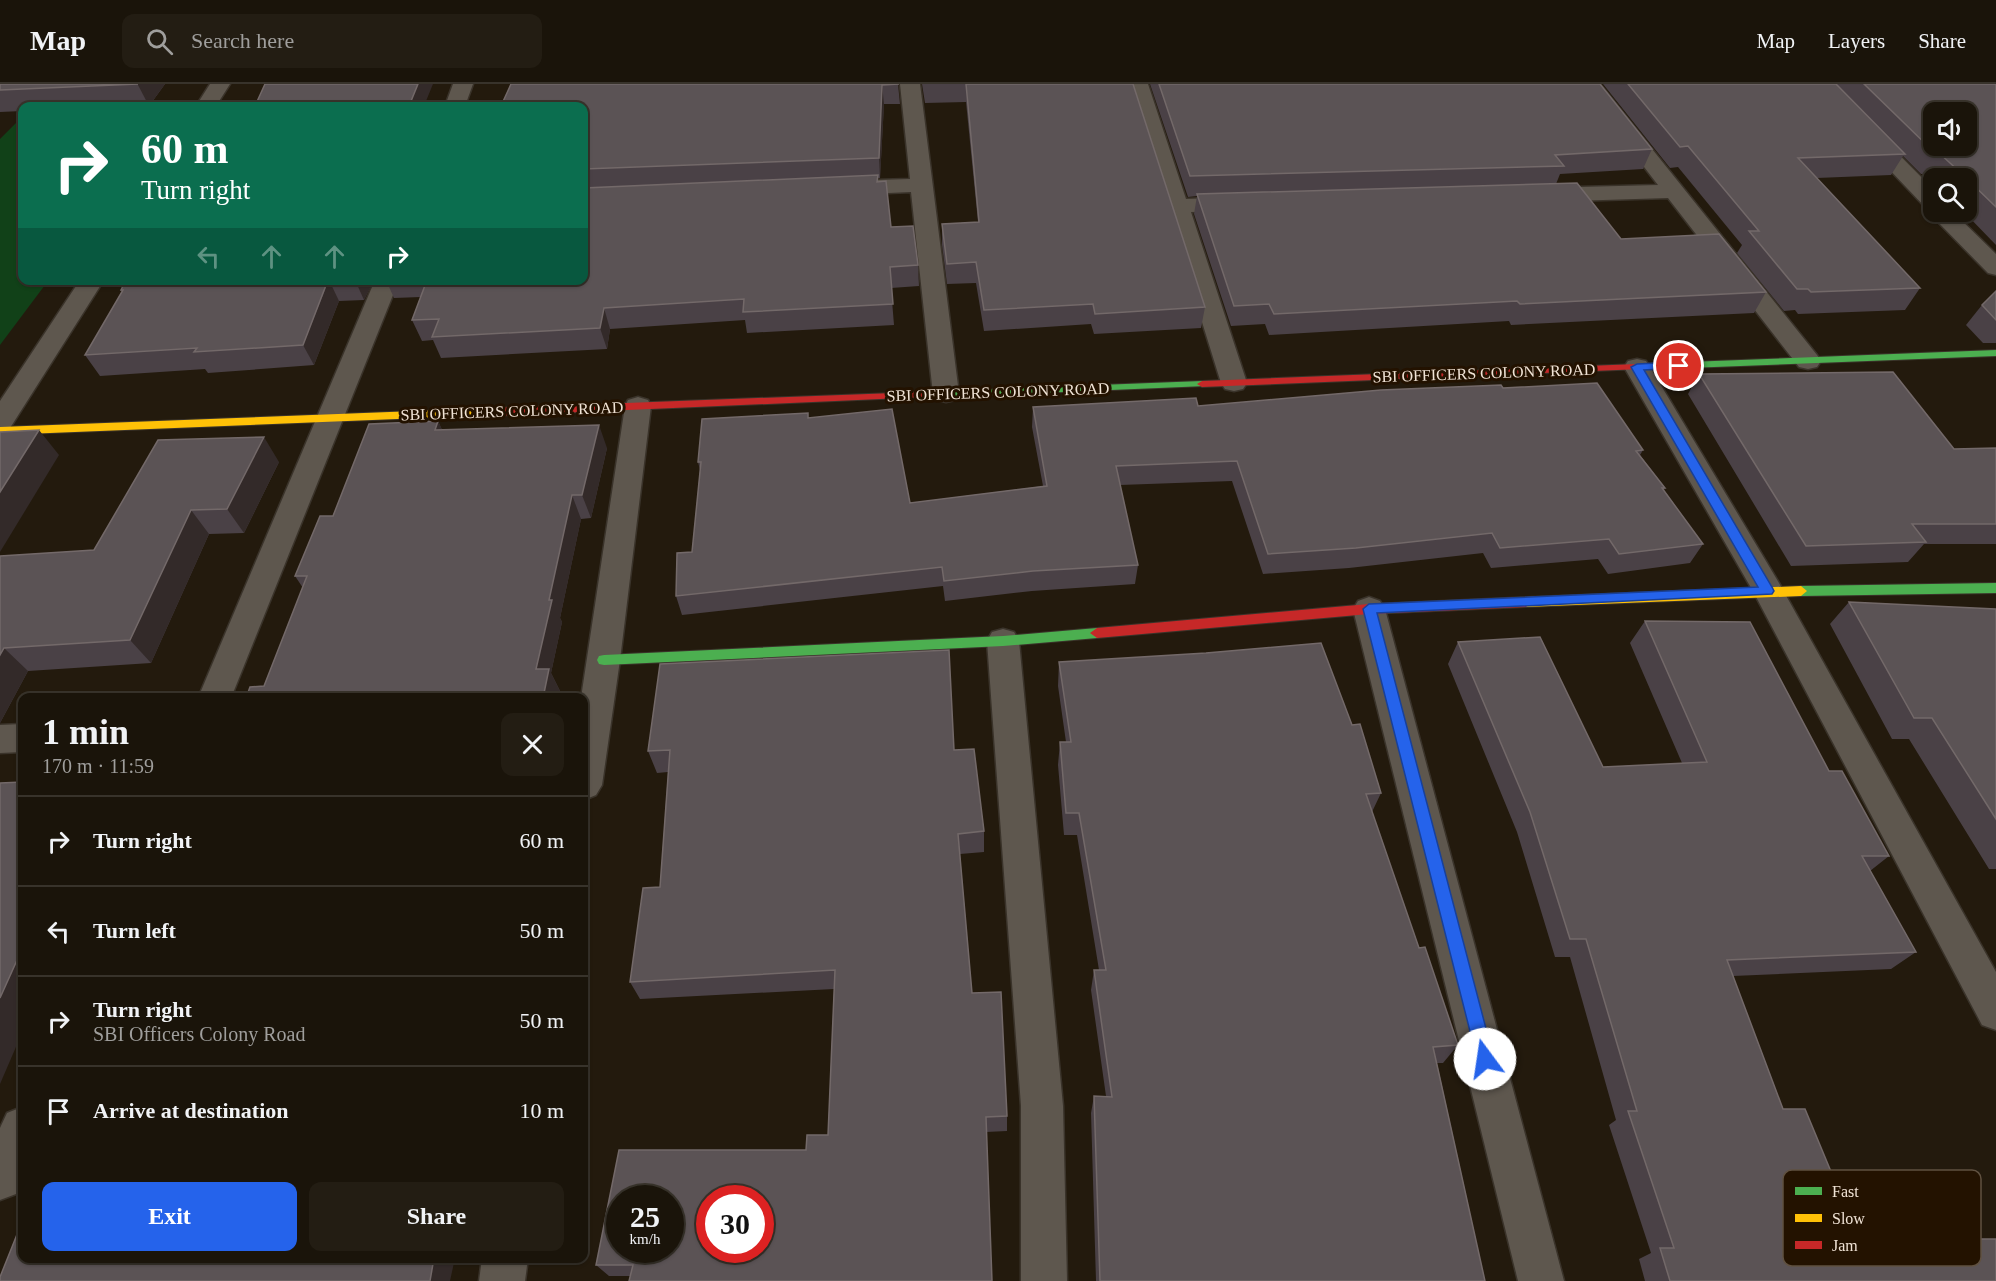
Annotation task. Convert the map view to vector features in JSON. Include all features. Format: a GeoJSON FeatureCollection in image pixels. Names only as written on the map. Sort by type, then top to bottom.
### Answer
{"type":"FeatureCollection","features":[{"type":"Feature","properties":{"kind":"street"},"geometry":{"type":"LineString","coordinates":[[209,102],[220,84]]}},
{"type":"Feature","properties":{"kind":"street"},"geometry":{"type":"LineString","coordinates":[[456,102],[463,84]]}},
{"type":"Feature","properties":{"kind":"street"},"geometry":{"type":"LineString","coordinates":[[910,84],[946,394]]}},
{"type":"Feature","properties":{"kind":"street"},"geometry":{"type":"LineString","coordinates":[[1138,84],[1234,383]]}},
{"type":"Feature","properties":{"kind":"street"},"geometry":{"type":"LineString","coordinates":[[1590,84],[1808,361]]}},
{"type":"Feature","properties":{"kind":"street"},"geometry":{"type":"LineString","coordinates":[[1818,84],[1923,192]]}},
{"type":"Feature","properties":{"kind":"street"},"geometry":{"type":"LineString","coordinates":[[818,189],[923,185]]}},
{"type":"Feature","properties":{"kind":"street"},"geometry":{"type":"LineString","coordinates":[[1520,195],[1674,191]]}},
{"type":"Feature","properties":{"kind":"street"},"geometry":{"type":"LineString","coordinates":[[1177,206],[1260,203]]}},
{"type":"Feature","properties":{"kind":"street"},"geometry":{"type":"LineString","coordinates":[[1951,222],[1996,268]]}},
{"type":"Feature","properties":{"kind":"street"},"geometry":{"type":"LineString","coordinates":[[0,422],[89,285]]}},
{"type":"Feature","properties":{"kind":"street"},"geometry":{"type":"LineString","coordinates":[[216,693],[385,285]]}},
{"type":"Feature","properties":{"kind":"street","name":"SBI OFFICERS COLONY ROAD"},"geometry":{"type":"LineString","coordinates":[[0,431],[1996,353]]}},
{"type":"Feature","properties":{"kind":"street"},"geometry":{"type":"LineString","coordinates":[[1637,367],[1767,591],[1996,1011]]}},
{"type":"Feature","properties":{"kind":"street"},"geometry":{"type":"LineString","coordinates":[[588,760],[604,660],[638,406]]}},
{"type":"Feature","properties":{"kind":"street"},"geometry":{"type":"LineString","coordinates":[[604,660],[1003,641],[1369,609],[1767,591],[1996,588]]}},
{"type":"Feature","properties":{"kind":"street"},"geometry":{"type":"LineString","coordinates":[[1369,609],[1541,1281]]}},
{"type":"Feature","properties":{"kind":"street"},"geometry":{"type":"LineString","coordinates":[[1003,641],[1042,1106],[1044,1281]]}},
{"type":"Feature","properties":{"kind":"street"},"geometry":{"type":"LineString","coordinates":[[0,739],[18,738]]}},
{"type":"Feature","properties":{"kind":"street"},"geometry":{"type":"LineString","coordinates":[[0,1178],[18,1137]]}},
{"type":"Feature","properties":{"kind":"street"},"geometry":{"type":"LineString","coordinates":[[502,1281],[504,1263]]}},
{"type":"Feature","properties":{"kind":"green space"},"geometry":{"type":"Polygon","coordinates":[[[18,121],[18,285],[45,285],[0,345],[0,139],[18,121]]]}},
{"type":"Feature","properties":{"kind":"building"},"geometry":{"type":"Polygon","coordinates":[[[0,84],[138,84],[0,90],[0,84]]]}},
{"type":"Feature","properties":{"kind":"building"},"geometry":{"type":"Polygon","coordinates":[[[265,84],[418,84],[411,102],[257,102],[265,84]]]}},
{"type":"Feature","properties":{"kind":"building"},"geometry":{"type":"Polygon","coordinates":[[[511,84],[899,84],[882,85],[879,158],[588,169],[588,102],[503,102],[511,84]]]}},
{"type":"Feature","properties":{"kind":"building"},"geometry":{"type":"Polygon","coordinates":[[[966,84],[1133,84],[1205,307],[1095,314],[1093,304],[984,310],[976,262],[947,264],[942,224],[979,222],[966,84]]]}},
{"type":"Feature","properties":{"kind":"building"},"geometry":{"type":"Polygon","coordinates":[[[1159,84],[1600,84],[1652,149],[1555,155],[1564,166],[1190,176],[1159,84]]]}},
{"type":"Feature","properties":{"kind":"building"},"geometry":{"type":"Polygon","coordinates":[[[1628,84],[1836,84],[1905,154],[1798,158],[1920,288],[1811,292],[1808,289],[1797,289],[1749,231],[1759,231],[1688,146],[1680,147],[1628,84]]]}},
{"type":"Feature","properties":{"kind":"building"},"geometry":{"type":"Polygon","coordinates":[[[1864,84],[1996,84],[1996,207],[1977,189],[1977,168],[1956,168],[1942,156],[1977,156],[1977,102],[1923,102],[1923,141],[1864,84]]]}},
{"type":"Feature","properties":{"kind":"building"},"geometry":{"type":"Polygon","coordinates":[[[878,175],[877,182],[886,181],[891,227],[913,226],[918,265],[890,267],[893,304],[743,312],[744,299],[604,308],[600,328],[432,337],[439,319],[412,320],[425,285],[588,285],[588,188],[878,175]]]}},
{"type":"Feature","properties":{"kind":"building"},"geometry":{"type":"Polygon","coordinates":[[[1577,183],[1621,239],[1719,234],[1766,292],[1520,304],[1517,301],[1274,314],[1269,304],[1234,306],[1197,194],[1577,183]]]}},
{"type":"Feature","properties":{"kind":"building"},"geometry":{"type":"Polygon","coordinates":[[[124,285],[326,285],[303,345],[194,352],[197,348],[85,355],[123,290],[121,290],[124,285]]]}},
{"type":"Feature","properties":{"kind":"building"},"geometry":{"type":"Polygon","coordinates":[[[1996,291],[1996,320],[1982,305],[1996,291]]]}},
{"type":"Feature","properties":{"kind":"building"},"geometry":{"type":"Polygon","coordinates":[[[1893,372],[1954,449],[1996,448],[1996,524],[1912,524],[1926,542],[1806,546],[1699,374],[1893,372]]]}},
{"type":"Feature","properties":{"kind":"building"},"geometry":{"type":"Polygon","coordinates":[[[1597,383],[1643,450],[1636,451],[1665,488],[1662,488],[1703,544],[1619,554],[1609,539],[1500,548],[1492,533],[1356,548],[1268,554],[1237,461],[1116,466],[1138,565],[1033,571],[944,581],[942,567],[676,596],[677,553],[692,552],[701,462],[698,462],[702,419],[808,413],[808,418],[892,409],[910,503],[1047,486],[1033,407],[1196,398],[1198,406],[1381,390],[1501,385],[1503,388],[1597,383]]]}},
{"type":"Feature","properties":{"kind":"building"},"geometry":{"type":"Polygon","coordinates":[[[438,421],[435,430],[599,425],[582,495],[572,495],[549,600],[552,600],[536,669],[549,669],[544,693],[248,693],[250,687],[264,686],[307,576],[295,576],[320,516],[333,516],[369,424],[438,421]]]}},
{"type":"Feature","properties":{"kind":"building"},"geometry":{"type":"Polygon","coordinates":[[[39,430],[0,492],[0,432],[39,430]]]}},
{"type":"Feature","properties":{"kind":"building"},"geometry":{"type":"Polygon","coordinates":[[[264,437],[227,509],[191,510],[130,640],[4,648],[0,655],[0,556],[94,550],[158,440],[264,437]]]}},
{"type":"Feature","properties":{"kind":"building"},"geometry":{"type":"Polygon","coordinates":[[[1849,602],[1996,609],[1996,819],[1932,718],[1914,718],[1849,602]]]}},
{"type":"Feature","properties":{"kind":"building"},"geometry":{"type":"Polygon","coordinates":[[[1645,621],[1750,622],[1829,771],[1842,771],[1889,856],[1862,856],[1916,952],[1727,960],[1783,1109],[1805,1109],[1830,1170],[1783,1170],[1783,1266],[1981,1266],[1981,1239],[1996,1239],[1996,1281],[1670,1281],[1660,1248],[1674,1248],[1628,1111],[1637,1111],[1586,939],[1570,939],[1530,812],[1458,642],[1540,637],[1603,767],[1707,762],[1645,621]]]}},
{"type":"Feature","properties":{"kind":"building"},"geometry":{"type":"Polygon","coordinates":[[[1321,643],[1352,725],[1360,724],[1381,793],[1366,794],[1419,948],[1425,947],[1458,1045],[1433,1047],[1485,1281],[1100,1281],[1094,1096],[1112,1097],[1094,970],[1106,970],[1079,813],[1066,813],[1060,742],[1071,742],[1059,662],[1321,643]]]}},
{"type":"Feature","properties":{"kind":"building"},"geometry":{"type":"Polygon","coordinates":[[[949,650],[954,750],[974,749],[984,831],[958,834],[972,993],[1001,992],[1007,1116],[986,1117],[992,1281],[629,1281],[633,1265],[596,1265],[606,1215],[606,1263],[684,1263],[684,1185],[612,1185],[619,1150],[806,1150],[807,1135],[828,1135],[835,970],[630,982],[643,888],[660,887],[670,750],[648,751],[660,664],[949,650]]]}},
{"type":"Feature","properties":{"kind":"building"},"geometry":{"type":"Polygon","coordinates":[[[18,782],[18,958],[0,998],[0,783],[18,782]]]}},
{"type":"Feature","properties":{"kind":"building"},"geometry":{"type":"Polygon","coordinates":[[[18,1232],[18,1263],[433,1263],[430,1281],[0,1281],[18,1232]]]}},
{"type":"Feature","properties":{"kind":"traffic: fast"},"geometry":{"type":"LineString","coordinates":[[1688,365],[1996,353]]}},
{"type":"Feature","properties":{"kind":"traffic: fast"},"geometry":{"type":"LineString","coordinates":[[921,395],[1202,384]]}},
{"type":"Feature","properties":{"kind":"traffic: fast"},"geometry":{"type":"LineString","coordinates":[[1801,591],[1996,588]]}},
{"type":"Feature","properties":{"kind":"traffic: fast"},"geometry":{"type":"LineString","coordinates":[[604,660],[1003,641],[1097,633]]}},
{"type":"Feature","properties":{"kind":"traffic: slow"},"geometry":{"type":"LineString","coordinates":[[0,431],[493,412]]}},
{"type":"Feature","properties":{"kind":"traffic: slow"},"geometry":{"type":"LineString","coordinates":[[1526,602],[1801,591]]}},
{"type":"Feature","properties":{"kind":"traffic: jam"},"geometry":{"type":"LineString","coordinates":[[1202,384],[1688,365]]}},
{"type":"Feature","properties":{"kind":"traffic: jam"},"geometry":{"type":"LineString","coordinates":[[493,412],[921,395]]}},
{"type":"Feature","properties":{"kind":"traffic: jam"},"geometry":{"type":"LineString","coordinates":[[1097,633],[1369,609],[1526,602]]}},
{"type":"Feature","properties":{"kind":"route"},"geometry":{"type":"LineString","coordinates":[[1485,1059],[1369,609],[1767,591],[1637,367],[1679,366]]}}]}
